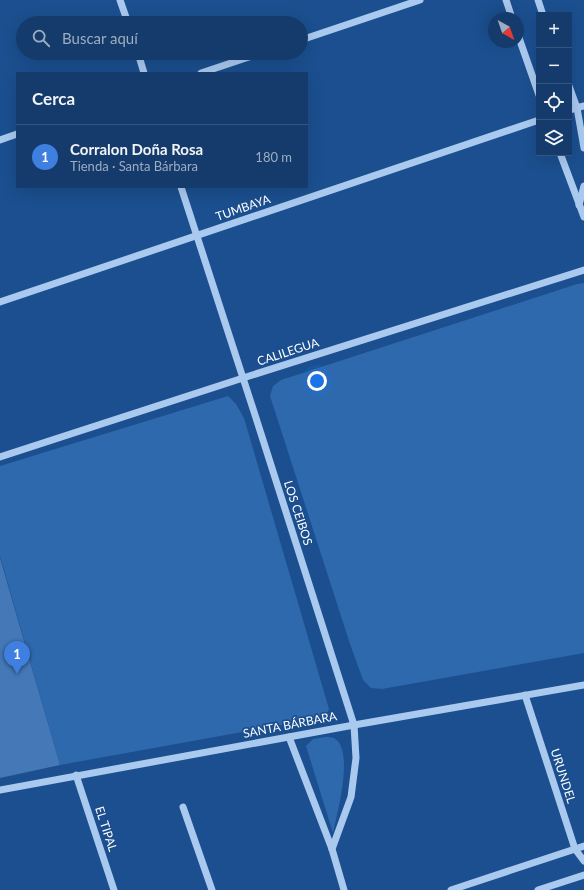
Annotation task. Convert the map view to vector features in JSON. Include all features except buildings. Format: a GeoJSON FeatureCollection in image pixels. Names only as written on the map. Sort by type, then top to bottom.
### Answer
{"type":"FeatureCollection","features":[{"type":"Feature","properties":{"kind":"street"},"geometry":{"type":"LineString","coordinates":[[120,0],[126,16]]}},
{"type":"Feature","properties":{"kind":"street"},"geometry":{"type":"LineString","coordinates":[[308,38],[420,0]]}},
{"type":"Feature","properties":{"kind":"street"},"geometry":{"type":"LineString","coordinates":[[506,0],[510,12]]}},
{"type":"Feature","properties":{"kind":"street"},"geometry":{"type":"LineString","coordinates":[[538,0],[542,12]]}},
{"type":"Feature","properties":{"kind":"street"},"geometry":{"type":"LineString","coordinates":[[523,48],[536,86]]}},
{"type":"Feature","properties":{"kind":"street"},"geometry":{"type":"LineString","coordinates":[[140,60],[144,72]]}},
{"type":"Feature","properties":{"kind":"street"},"geometry":{"type":"LineString","coordinates":[[204,72],[240,60]]}},
{"type":"Feature","properties":{"kind":"street"},"geometry":{"type":"LineString","coordinates":[[572,91],[581,107],[584,148]]}},
{"type":"Feature","properties":{"kind":"street","name":"TUMBAYA"},"geometry":{"type":"LineString","coordinates":[[0,302],[536,121]]}},
{"type":"Feature","properties":{"kind":"street"},"geometry":{"type":"LineString","coordinates":[[0,140],[16,134]]}},
{"type":"Feature","properties":{"kind":"street"},"geometry":{"type":"LineString","coordinates":[[561,156],[584,217]]}},
{"type":"Feature","properties":{"kind":"street"},"geometry":{"type":"LineString","coordinates":[[579,205],[584,186]]}},
{"type":"Feature","properties":{"kind":"street","name":"LOS CEIBOS"},"geometry":{"type":"LineString","coordinates":[[181,188],[354,725],[356,758],[350,797],[332,849]]}},
{"type":"Feature","properties":{"kind":"street","name":"CALILEGUA"},"geometry":{"type":"LineString","coordinates":[[0,457],[584,270]]}},
{"type":"Feature","properties":{"kind":"street","name":"SANTA BÁRBARA"},"geometry":{"type":"LineString","coordinates":[[0,790],[354,725],[584,685]]}},
{"type":"Feature","properties":{"kind":"street","name":"URUNDEL"},"geometry":{"type":"LineString","coordinates":[[525,695],[576,849],[584,860]]}},
{"type":"Feature","properties":{"kind":"street"},"geometry":{"type":"LineString","coordinates":[[289,737],[332,849],[344,890]]}},
{"type":"Feature","properties":{"kind":"street","name":"EL TIPAL"},"geometry":{"type":"LineString","coordinates":[[76,775],[114,890]]}},
{"type":"Feature","properties":{"kind":"street"},"geometry":{"type":"LineString","coordinates":[[183,807],[212,890]]}},
{"type":"Feature","properties":{"kind":"street"},"geometry":{"type":"LineString","coordinates":[[450,890],[584,846]]}},
{"type":"Feature","properties":{"kind":"street"},"geometry":{"type":"LineString","coordinates":[[538,890],[584,875]]}},
{"type":"Feature","properties":{"kind":"shaded area"},"geometry":{"type":"Polygon","coordinates":[[[584,283],[584,653],[382,689],[371,688],[363,680],[350,644],[270,396],[273,386],[281,380],[584,283]]]}},
{"type":"Feature","properties":{"kind":"shaded area"},"geometry":{"type":"Polygon","coordinates":[[[228,396],[236,404],[244,418],[329,709],[326,715],[320,718],[60,765],[0,556],[0,466],[228,396]]]}},
{"type":"Feature","properties":{"kind":"shaded area"},"geometry":{"type":"Polygon","coordinates":[[[325,737],[334,738],[340,745],[343,755],[343,783],[333,833],[306,746],[313,739],[325,737]]]}},
{"type":"Feature","properties":{"kind":"place","name":"Corralon Doña Rosa"},"geometry":{"type":"Point","coordinates":[17,674]}}]}
